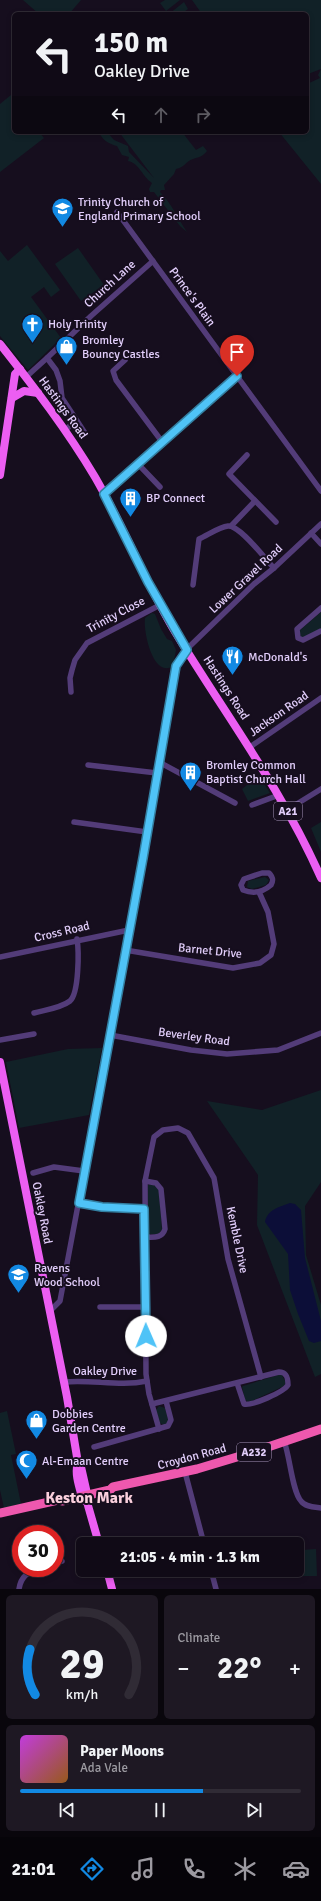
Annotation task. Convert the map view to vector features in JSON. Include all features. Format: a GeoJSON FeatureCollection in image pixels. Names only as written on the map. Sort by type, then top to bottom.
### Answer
{"type":"FeatureCollection","features":[{"type":"Feature","properties":{"kind":"highway","name":"Croydon Road"},"geometry":{"type":"LineString","coordinates":[[0,1513],[58,1500],[61,1496],[85,1495],[110,1490],[113,1487],[185,1472],[248,1454],[321,1429]]}},
{"type":"Feature","properties":{"kind":"main road","name":"A21"},"geometry":{"type":"LineString","coordinates":[[0,344],[20,369]]}},
{"type":"Feature","properties":{"kind":"main road","name":"Hastings Road"},"geometry":{"type":"LineString","coordinates":[[20,369],[65,430],[104,494],[186,653],[250,747],[279,795],[308,848],[321,878]]}},
{"type":"Feature","properties":{"kind":"main road"},"geometry":{"type":"LineString","coordinates":[[0,475],[16,374],[20,369]]}},
{"type":"Feature","properties":{"kind":"main road"},"geometry":{"type":"LineString","coordinates":[[12,398],[24,391],[38,393]]}},
{"type":"Feature","properties":{"kind":"main road","name":"Oakley Road"},"geometry":{"type":"LineString","coordinates":[[0,1062],[64,1382],[78,1463],[76,1468],[97,1537]]}},
{"type":"Feature","properties":{"kind":"main road"},"geometry":{"type":"LineString","coordinates":[[109,1577],[112,1589]]}},
{"type":"Feature","properties":{"kind":"street","name":"Prince's Plain"},"geometry":{"type":"LineString","coordinates":[[117,212],[321,491]]}},
{"type":"Feature","properties":{"kind":"street","name":"Church Lane"},"geometry":{"type":"LineString","coordinates":[[26,377],[91,316],[153,261]]}},
{"type":"Feature","properties":{"kind":"street"},"geometry":{"type":"LineString","coordinates":[[47,358],[58,375],[62,398],[85,433]]}},
{"type":"Feature","properties":{"kind":"street"},"geometry":{"type":"LineString","coordinates":[[125,360],[113,371],[116,380],[163,443]]}},
{"type":"Feature","properties":{"kind":"street"},"geometry":{"type":"LineString","coordinates":[[104,494],[237,376]]}},
{"type":"Feature","properties":{"kind":"street"},"geometry":{"type":"LineString","coordinates":[[65,430],[76,421]]}},
{"type":"Feature","properties":{"kind":"street"},"geometry":{"type":"LineString","coordinates":[[248,455],[228,474],[276,522]]}},
{"type":"Feature","properties":{"kind":"street"},"geometry":{"type":"LineString","coordinates":[[139,464],[160,487]]}},
{"type":"Feature","properties":{"kind":"street"},"geometry":{"type":"LineString","coordinates":[[231,526],[255,501]]}},
{"type":"Feature","properties":{"kind":"street","name":"Lower Gravel Road"},"geometry":{"type":"LineString","coordinates":[[49,1310],[60,1301],[110,1035],[176,666],[186,653],[254,584],[274,568],[321,524]]}},
{"type":"Feature","properties":{"kind":"street"},"geometry":{"type":"LineString","coordinates":[[193,585],[199,539],[225,526],[231,526],[239,530],[274,568]]}},
{"type":"Feature","properties":{"kind":"street"},"geometry":{"type":"LineString","coordinates":[[311,533],[321,544]]}},
{"type":"Feature","properties":{"kind":"street","name":"Trinity Close"},"geometry":{"type":"LineString","coordinates":[[71,692],[70,678],[75,660],[86,643],[160,605]]}},
{"type":"Feature","properties":{"kind":"street"},"geometry":{"type":"LineString","coordinates":[[321,608],[297,630],[297,635],[298,638],[303,640],[321,631]]}},
{"type":"Feature","properties":{"kind":"street","name":"Jackson Road"},"geometry":{"type":"LineString","coordinates":[[250,747],[321,698]]}},
{"type":"Feature","properties":{"kind":"street"},"geometry":{"type":"LineString","coordinates":[[159,762],[235,803]]}},
{"type":"Feature","properties":{"kind":"street"},"geometry":{"type":"LineString","coordinates":[[88,765],[157,773]]}},
{"type":"Feature","properties":{"kind":"street"},"geometry":{"type":"LineString","coordinates":[[287,810],[321,789]]}},
{"type":"Feature","properties":{"kind":"street"},"geometry":{"type":"LineString","coordinates":[[252,805],[279,795]]}},
{"type":"Feature","properties":{"kind":"street"},"geometry":{"type":"LineString","coordinates":[[74,822],[147,832]]}},
{"type":"Feature","properties":{"kind":"street"},"geometry":{"type":"LineString","coordinates":[[269,873],[273,879],[271,885],[259,892],[242,890],[241,882],[247,877],[269,873]]}},
{"type":"Feature","properties":{"kind":"street","name":"Barnet Drive"},"geometry":{"type":"LineString","coordinates":[[125,950],[233,968],[260,964],[271,955],[274,944],[268,912],[259,892]]}},
{"type":"Feature","properties":{"kind":"street","name":"Cross Road"},"geometry":{"type":"LineString","coordinates":[[0,957],[129,930]]}},
{"type":"Feature","properties":{"kind":"street"},"geometry":{"type":"LineString","coordinates":[[34,1013],[67,1003],[73,997],[79,952],[77,940]]}},
{"type":"Feature","properties":{"kind":"street","name":"Beverley Road"},"geometry":{"type":"LineString","coordinates":[[110,1035],[191,1050],[227,1054],[278,1050],[321,1033]]}},
{"type":"Feature","properties":{"kind":"street"},"geometry":{"type":"LineString","coordinates":[[0,1040],[34,1034]]}},
{"type":"Feature","properties":{"kind":"street","name":"Kemble Drive"},"geometry":{"type":"LineString","coordinates":[[167,1129],[178,1128],[188,1133],[214,1178],[228,1259],[261,1377]]}},
{"type":"Feature","properties":{"kind":"street","name":"Oakley Drive"},"geometry":{"type":"LineString","coordinates":[[159,1429],[147,1381],[144,1209],[146,1181],[152,1140],[157,1134],[167,1129]]}},
{"type":"Feature","properties":{"kind":"street"},"geometry":{"type":"LineString","coordinates":[[33,1173],[54,1167],[84,1171]]}},
{"type":"Feature","properties":{"kind":"street"},"geometry":{"type":"LineString","coordinates":[[144,1237],[158,1237],[164,1232],[165,1229],[161,1189],[156,1183],[146,1181]]}},
{"type":"Feature","properties":{"kind":"street"},"geometry":{"type":"LineString","coordinates":[[79,1203],[102,1207],[144,1209]]}},
{"type":"Feature","properties":{"kind":"street"},"geometry":{"type":"LineString","coordinates":[[100,1307],[145,1307]]}},
{"type":"Feature","properties":{"kind":"street"},"geometry":{"type":"LineString","coordinates":[[152,1404],[166,1402],[283,1372],[286,1375],[288,1385],[282,1391],[250,1405],[244,1404],[242,1401],[238,1384]]}},
{"type":"Feature","properties":{"kind":"street","name":"Oakley Drive"},"geometry":{"type":"LineString","coordinates":[[64,1382],[81,1381],[134,1384],[147,1381]]}},
{"type":"Feature","properties":{"kind":"street"},"geometry":{"type":"LineString","coordinates":[[94,1447],[168,1426],[171,1422],[166,1402]]}},
{"type":"Feature","properties":{"kind":"street"},"geometry":{"type":"LineString","coordinates":[[284,1441],[301,1502],[307,1506],[321,1508]]}},
{"type":"Feature","properties":{"kind":"street"},"geometry":{"type":"LineString","coordinates":[[185,1472],[202,1537]]}},
{"type":"Feature","properties":{"kind":"street"},"geometry":{"type":"LineString","coordinates":[[19,1589],[20,1582],[24,1577]]}},
{"type":"Feature","properties":{"kind":"street"},"geometry":{"type":"LineString","coordinates":[[213,1577],[216,1589]]}},
{"type":"Feature","properties":{"kind":"shaded area"},"geometry":{"type":"Polygon","coordinates":[[[23,0],[81,0],[71,12],[37,12],[23,0]]]}},
{"type":"Feature","properties":{"kind":"shaded area"},"geometry":{"type":"Polygon","coordinates":[[[165,0],[180,0],[166,11],[160,3],[165,0]]]}},
{"type":"Feature","properties":{"kind":"shaded area"},"geometry":{"type":"Polygon","coordinates":[[[192,0],[321,0],[321,69],[309,74],[309,12],[201,12],[192,0]]]}},
{"type":"Feature","properties":{"kind":"shaded area"},"geometry":{"type":"Polygon","coordinates":[[[184,2],[188,9],[184,12],[172,12],[184,2]]]}},
{"type":"Feature","properties":{"kind":"shaded area"},"geometry":{"type":"Polygon","coordinates":[[[321,69],[321,184],[281,134],[309,134],[309,83],[320,78],[318,75],[321,69]]]}},
{"type":"Feature","properties":{"kind":"shaded area"},"geometry":{"type":"Polygon","coordinates":[[[11,95],[12,96],[12,134],[41,134],[44,138],[0,172],[0,104],[11,95]]]}},
{"type":"Feature","properties":{"kind":"shaded area"},"geometry":{"type":"Polygon","coordinates":[[[100,134],[109,134],[114,140],[128,146],[129,152],[154,178],[121,134],[184,134],[196,150],[203,146],[207,151],[176,169],[174,174],[164,185],[165,190],[161,190],[160,192],[187,232],[180,226],[154,192],[150,192],[149,189],[152,183],[138,167],[132,162],[128,161],[129,157],[122,155],[117,146],[106,141],[100,134]]]}},
{"type":"Feature","properties":{"kind":"shaded area","name":"Holy Trinity"},"geometry":{"type":"Polygon","coordinates":[[[27,245],[60,290],[51,297],[44,287],[31,297],[61,338],[28,370],[0,336],[0,251],[8,261],[27,245]]]}},
{"type":"Feature","properties":{"kind":"shaded area"},"geometry":{"type":"Polygon","coordinates":[[[78,248],[104,285],[81,301],[55,264],[78,248]]]}},
{"type":"Feature","properties":{"kind":"shaded area"},"geometry":{"type":"Polygon","coordinates":[[[321,612],[321,629],[310,636],[301,638],[299,631],[321,612]]]}},
{"type":"Feature","properties":{"kind":"shaded area"},"geometry":{"type":"Polygon","coordinates":[[[152,613],[155,614],[161,629],[167,639],[172,641],[176,650],[173,666],[166,668],[160,666],[151,652],[146,633],[145,618],[152,613]]]}},
{"type":"Feature","properties":{"kind":"shaded area"},"geometry":{"type":"Polygon","coordinates":[[[259,776],[270,793],[248,801],[242,789],[259,776]]]}},
{"type":"Feature","properties":{"kind":"shaded area"},"geometry":{"type":"Polygon","coordinates":[[[321,822],[321,852],[311,828],[321,822]]]}},
{"type":"Feature","properties":{"kind":"shaded area"},"geometry":{"type":"Polygon","coordinates":[[[265,877],[269,880],[266,885],[252,889],[247,887],[248,881],[265,877]]]}},
{"type":"Feature","properties":{"kind":"shaded area"},"geometry":{"type":"Polygon","coordinates":[[[102,1048],[89,1115],[19,1128],[6,1062],[68,1049],[102,1048]]]}},
{"type":"Feature","properties":{"kind":"shaded area"},"geometry":{"type":"Polygon","coordinates":[[[321,1090],[321,1182],[305,1206],[306,1255],[321,1305],[321,1374],[315,1377],[257,1225],[258,1175],[207,1101],[262,1110],[321,1090]]]}},
{"type":"Feature","properties":{"kind":"shaded area"},"geometry":{"type":"Polygon","coordinates":[[[148,1185],[154,1185],[159,1189],[162,1230],[158,1234],[150,1234],[148,1232],[148,1185]]]}},
{"type":"Feature","properties":{"kind":"shaded area"},"geometry":{"type":"Polygon","coordinates":[[[290,1203],[295,1204],[301,1210],[305,1258],[321,1321],[321,1341],[314,1343],[309,1341],[290,1290],[288,1254],[265,1222],[266,1218],[271,1212],[290,1203]]]}},
{"type":"Feature","properties":{"kind":"shaded area"},"geometry":{"type":"Polygon","coordinates":[[[282,1375],[286,1383],[284,1386],[252,1401],[248,1402],[245,1400],[243,1386],[282,1375]]]}},
{"type":"Feature","properties":{"kind":"shaded area"},"geometry":{"type":"Polygon","coordinates":[[[159,1406],[165,1408],[169,1422],[164,1425],[160,1423],[156,1410],[159,1406]]]}},
{"type":"Feature","properties":{"kind":"shaded area"},"geometry":{"type":"Polygon","coordinates":[[[7,1411],[16,1454],[11,1455],[21,1504],[4,1508],[0,1490],[0,1413],[7,1411]]]}},
{"type":"Feature","properties":{"kind":"shaded area"},"geometry":{"type":"Polygon","coordinates":[[[316,1549],[317,1576],[304,1576],[304,1550],[316,1549]]]}},
{"type":"Feature","properties":{"kind":"place","name":"Trinity Church of England Primary School"},"geometry":{"type":"Point","coordinates":[62,228]}},
{"type":"Feature","properties":{"kind":"place","name":"Holy Trinity"},"geometry":{"type":"Point","coordinates":[32,344]}},
{"type":"Feature","properties":{"kind":"place","name":"Bromley Bouncy Castles"},"geometry":{"type":"Point","coordinates":[66,366]}},
{"type":"Feature","properties":{"kind":"place","name":"BP Connect"},"geometry":{"type":"Point","coordinates":[131,518]}},
{"type":"Feature","properties":{"kind":"place","name":"McDonald's"},"geometry":{"type":"Point","coordinates":[232,676]}},
{"type":"Feature","properties":{"kind":"place","name":"Bromley Common Baptist Church Hall"},"geometry":{"type":"Point","coordinates":[191,792]}},
{"type":"Feature","properties":{"kind":"place","name":"Ravens Wood School"},"geometry":{"type":"Point","coordinates":[18,1294]}},
{"type":"Feature","properties":{"kind":"place","name":"Dobbies Garden Centre"},"geometry":{"type":"Point","coordinates":[36,1440]}},
{"type":"Feature","properties":{"kind":"place","name":"Al-Emaan Centre"},"geometry":{"type":"Point","coordinates":[27,1480]}},
{"type":"Feature","properties":{"kind":"district","name":"Keston Mark"},"geometry":{"type":"Point","coordinates":[89,1498]}},
{"type":"Feature","properties":{"kind":"route"},"geometry":{"type":"LineString","coordinates":[[146,1336],[144,1209],[102,1207],[79,1203],[87,1153],[143,858],[176,666],[187,650],[148,582],[104,494],[110,491],[237,376]]}}]}
